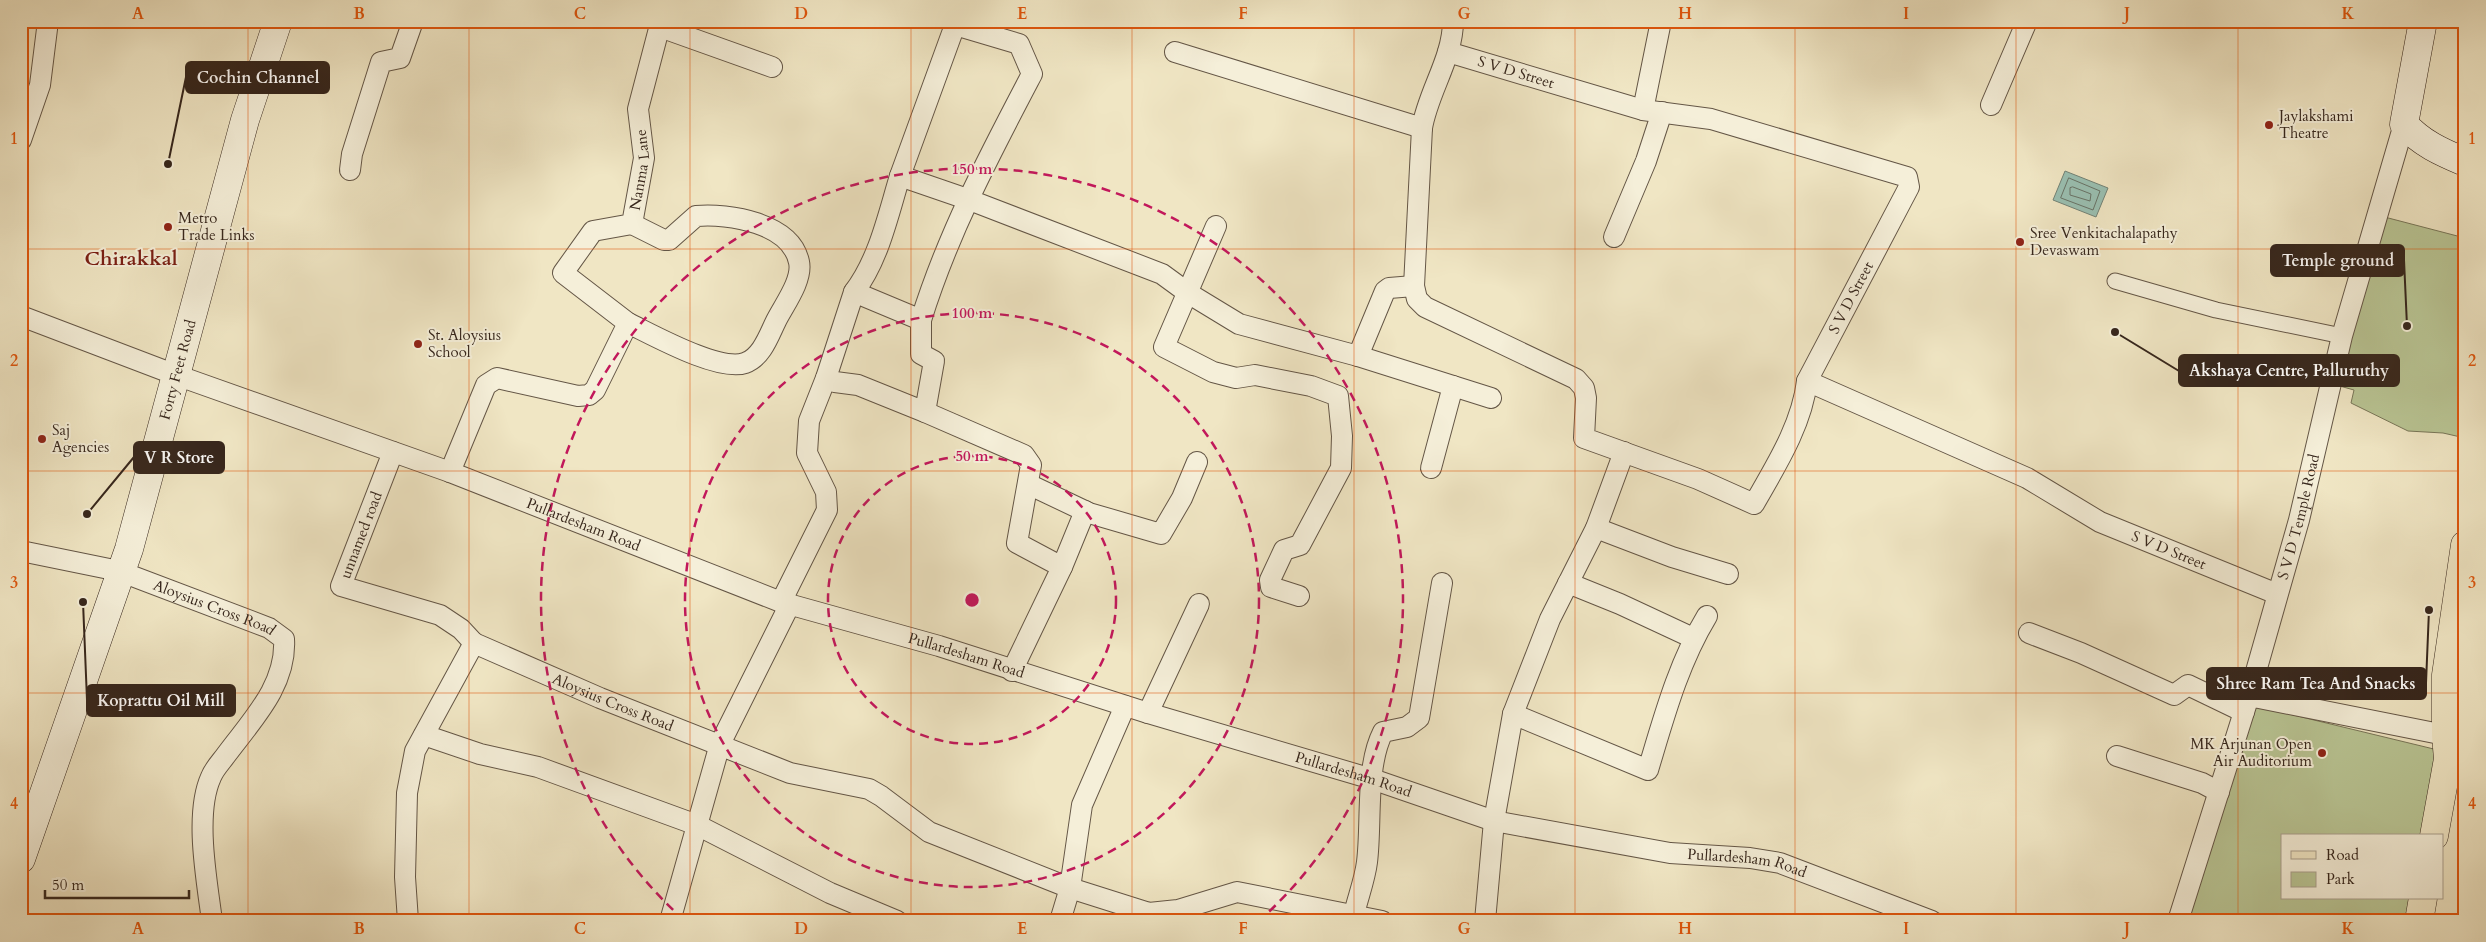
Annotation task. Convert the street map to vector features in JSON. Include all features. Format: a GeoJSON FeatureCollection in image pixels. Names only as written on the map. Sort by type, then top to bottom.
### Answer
{"type":"FeatureCollection","features":[{"type":"Feature","properties":{"kind":"main road","name":"Forty Feet Road"},"geometry":{"type":"LineString","coordinates":[[21,859],[119,572],[129,549],[245,120],[278,21]]}},
{"type":"Feature","properties":{"kind":"main road"},"geometry":{"type":"LineString","coordinates":[[2423,21],[2404,124],[2416,137],[2433,148],[2465,162]]}},
{"type":"Feature","properties":{"kind":"main road"},"geometry":{"type":"LineString","coordinates":[[2434,834],[2448,759],[2455,737],[2446,675],[2465,545]]}},
{"type":"Feature","properties":{"kind":"main road"},"geometry":{"type":"LineString","coordinates":[[2419,921],[2423,900]]}},
{"type":"Feature","properties":{"kind":"street"},"geometry":{"type":"LineString","coordinates":[[21,140],[40,85],[48,21]]}},
{"type":"Feature","properties":{"kind":"street"},"geometry":{"type":"LineString","coordinates":[[350,170],[352,154],[381,62],[400,58],[413,21]]}},
{"type":"Feature","properties":{"kind":"street"},"geometry":{"type":"LineString","coordinates":[[1453,21],[1448,52],[1425,109],[1422,128],[1414,286],[1417,299],[1425,307],[1576,378],[1584,388],[1586,398],[1584,438],[1698,480],[1754,504],[1783,453],[1805,396],[1807,381]]}},
{"type":"Feature","properties":{"kind":"street"},"geometry":{"type":"LineString","coordinates":[[1614,237],[1646,161],[1661,21]]}},
{"type":"Feature","properties":{"kind":"street"},"geometry":{"type":"LineString","coordinates":[[1991,105],[2027,21]]}},
{"type":"Feature","properties":{"kind":"street"},"geometry":{"type":"LineString","coordinates":[[670,921],[720,744],[827,510],[826,492],[807,453],[809,421],[826,378],[854,292],[879,245],[900,176],[956,23],[1019,44],[1032,74],[967,199],[932,286],[921,320],[920,354],[934,361],[925,412]]}},
{"type":"Feature","properties":{"kind":"street"},"geometry":{"type":"LineString","coordinates":[[661,24],[772,67]]}},
{"type":"Feature","properties":{"kind":"street","name":"Nanma Lane"},"geometry":{"type":"LineString","coordinates":[[628,323],[563,273],[593,231],[632,224],[644,158],[638,109],[661,24]]}},
{"type":"Feature","properties":{"kind":"street"},"geometry":{"type":"LineString","coordinates":[[1175,52],[1422,128]]}},
{"type":"Feature","properties":{"kind":"street","name":"S V D Street"},"geometry":{"type":"LineString","coordinates":[[1448,52],[1652,111],[1710,118],[1907,178],[1909,187],[1807,381],[2027,478],[2100,522],[2276,594]]}},
{"type":"Feature","properties":{"kind":"street","name":"S V D Temple Road"},"geometry":{"type":"LineString","coordinates":[[2178,921],[2246,704],[2276,594],[2299,520],[2342,336],[2404,124]]}},
{"type":"Feature","properties":{"kind":"street"},"geometry":{"type":"LineString","coordinates":[[900,176],[967,199],[1162,274],[1188,294],[1239,324],[1358,356],[1491,398]]}},
{"type":"Feature","properties":{"kind":"street"},"geometry":{"type":"LineString","coordinates":[[450,472],[486,386],[492,380],[497,378],[578,396],[589,395],[594,390],[628,323],[681,349],[730,364],[745,363],[757,355],[764,345],[796,280],[799,262],[792,245],[776,232],[756,222],[696,216],[669,240],[664,240],[632,224]]}},
{"type":"Feature","properties":{"kind":"street"},"geometry":{"type":"LineString","coordinates":[[1216,226],[1164,347],[1213,372],[1236,378],[1255,375],[1311,386],[1338,396],[1342,436],[1341,468],[1300,544],[1284,550],[1270,580],[1271,587],[1298,596]]}},
{"type":"Feature","properties":{"kind":"street"},"geometry":{"type":"LineString","coordinates":[[2115,282],[2216,310],[2342,336]]}},
{"type":"Feature","properties":{"kind":"street"},"geometry":{"type":"LineString","coordinates":[[1358,356],[1385,291],[1389,288],[1414,286]]}},
{"type":"Feature","properties":{"kind":"street"},"geometry":{"type":"LineString","coordinates":[[854,292],[921,320]]}},
{"type":"Feature","properties":{"kind":"street","name":"Pullardesham Road"},"geometry":{"type":"LineString","coordinates":[[21,316],[176,375],[450,472],[785,603],[939,646],[1125,706],[1372,779],[1494,821],[1670,853],[1750,858],[1780,863],[1932,921]]}},
{"type":"Feature","properties":{"kind":"street"},"geometry":{"type":"LineString","coordinates":[[826,378],[835,382],[858,385],[1024,455],[1031,465],[1017,543],[1062,566]]}},
{"type":"Feature","properties":{"kind":"street"},"geometry":{"type":"LineString","coordinates":[[1431,468],[1453,386]]}},
{"type":"Feature","properties":{"kind":"street","name":"unnamed road"},"geometry":{"type":"LineString","coordinates":[[375,595],[342,586],[393,452]]}},
{"type":"Feature","properties":{"kind":"street"},"geometry":{"type":"LineString","coordinates":[[1485,921],[1494,821],[1513,714],[1550,619],[1596,528],[1624,452]]}},
{"type":"Feature","properties":{"kind":"street"},"geometry":{"type":"LineString","coordinates":[[1028,484],[1085,511],[1161,534],[1182,498],[1197,462]]}},
{"type":"Feature","properties":{"kind":"street"},"geometry":{"type":"LineString","coordinates":[[1012,671],[1062,566],[1085,511]]}},
{"type":"Feature","properties":{"kind":"street"},"geometry":{"type":"LineString","coordinates":[[1596,528],[1672,557],[1728,574]]}},
{"type":"Feature","properties":{"kind":"street","name":"Aloysius Cross Road"},"geometry":{"type":"LineString","coordinates":[[21,551],[119,572],[269,628],[284,639],[285,656],[274,691],[211,776],[204,797],[203,841],[212,921]]}},
{"type":"Feature","properties":{"kind":"street"},"geometry":{"type":"LineString","coordinates":[[1344,915],[1367,864],[1372,779],[1379,740],[1383,732],[1407,727],[1418,718],[1442,583]]}},
{"type":"Feature","properties":{"kind":"street"},"geometry":{"type":"LineString","coordinates":[[1568,583],[1620,604],[1693,638]]}},
{"type":"Feature","properties":{"kind":"street","name":"Aloysius Cross Road"},"geometry":{"type":"LineString","coordinates":[[375,595],[440,615],[461,630],[474,643],[600,698],[790,773],[869,789],[929,832],[1070,888],[1149,913],[1178,910],[1238,892],[1344,915],[1382,921]]}},
{"type":"Feature","properties":{"kind":"street"},"geometry":{"type":"LineString","coordinates":[[1148,713],[1199,604]]}},
{"type":"Feature","properties":{"kind":"street"},"geometry":{"type":"LineString","coordinates":[[1513,714],[1648,770],[1678,674],[1693,638],[1706,616]]}},
{"type":"Feature","properties":{"kind":"street"},"geometry":{"type":"LineString","coordinates":[[2029,633],[2081,653],[2174,696],[2188,685],[2246,704],[2455,737]]}},
{"type":"Feature","properties":{"kind":"street"},"geometry":{"type":"LineString","coordinates":[[408,921],[406,877],[407,793],[415,751],[474,643]]}},
{"type":"Feature","properties":{"kind":"street"},"geometry":{"type":"LineString","coordinates":[[1060,921],[1070,888],[1082,805],[1125,706]]}},
{"type":"Feature","properties":{"kind":"street"},"geometry":{"type":"LineString","coordinates":[[424,735],[480,754],[538,767],[697,825],[830,893],[897,921]]}},
{"type":"Feature","properties":{"kind":"street"},"geometry":{"type":"LineString","coordinates":[[2117,756],[2202,783],[2219,792]]}},
{"type":"Feature","properties":{"kind":"green space"},"geometry":{"type":"Polygon","coordinates":[[[2373,214],[2465,238],[2465,438],[2443,433],[2408,431],[2351,403],[2354,390],[2336,385],[2373,214]]]}},
{"type":"Feature","properties":{"kind":"green space"},"geometry":{"type":"Polygon","coordinates":[[[2252,705],[2442,751],[2427,834],[2281,834],[2281,900],[2417,900],[2413,921],[2184,921],[2252,705]]]}},
{"type":"Feature","properties":{"kind":"water"},"geometry":{"type":"Polygon","coordinates":[[[2065,171],[2108,188],[2096,217],[2053,200],[2065,171]]]}},
{"type":"Feature","properties":{"kind":"place","name":"Jaylakshami Theatre"},"geometry":{"type":"Point","coordinates":[2269,125]}},
{"type":"Feature","properties":{"kind":"place","name":"Cochin Channel"},"geometry":{"type":"Point","coordinates":[168,164]}},
{"type":"Feature","properties":{"kind":"place","name":"Metro Trade Links"},"geometry":{"type":"Point","coordinates":[168,227]}},
{"type":"Feature","properties":{"kind":"place","name":"Sree Venkitachalapathy Devaswam"},"geometry":{"type":"Point","coordinates":[2020,242]}},
{"type":"Feature","properties":{"kind":"place","name":"Temple ground"},"geometry":{"type":"Point","coordinates":[2407,326]}},
{"type":"Feature","properties":{"kind":"place","name":"Akshaya Centre, Palluruthy"},"geometry":{"type":"Point","coordinates":[2115,332]}},
{"type":"Feature","properties":{"kind":"place","name":"St. Aloysius School"},"geometry":{"type":"Point","coordinates":[418,344]}},
{"type":"Feature","properties":{"kind":"place","name":"Saj Agencies"},"geometry":{"type":"Point","coordinates":[42,439]}},
{"type":"Feature","properties":{"kind":"place","name":"V R Store"},"geometry":{"type":"Point","coordinates":[87,514]}},
{"type":"Feature","properties":{"kind":"place","name":"Koprattu Oil Mill"},"geometry":{"type":"Point","coordinates":[83,602]}},
{"type":"Feature","properties":{"kind":"place","name":"Shree Ram Tea And Snacks"},"geometry":{"type":"Point","coordinates":[2429,610]}},
{"type":"Feature","properties":{"kind":"place","name":"MK Arjunan Open Air Auditorium"},"geometry":{"type":"Point","coordinates":[2322,753]}},
{"type":"Feature","properties":{"kind":"district","name":"Chirakkal"},"geometry":{"type":"Point","coordinates":[131,258]}}]}
